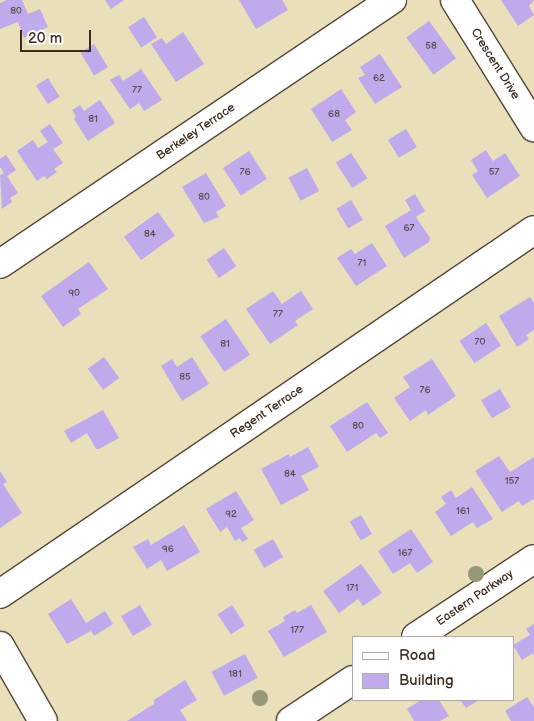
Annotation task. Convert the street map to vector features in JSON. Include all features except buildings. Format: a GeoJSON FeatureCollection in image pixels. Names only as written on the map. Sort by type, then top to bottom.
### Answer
{"type":"FeatureCollection","features":[{"type":"Feature","properties":{"kind":"street","name":"Berkeley Terrace"},"geometry":{"type":"LineString","coordinates":[[0,264],[392,0]]}},
{"type":"Feature","properties":{"kind":"street","name":"Crescent Drive"},"geometry":{"type":"LineString","coordinates":[[455,0],[534,127]]}},
{"type":"Feature","properties":{"kind":"street","name":"Regent Terrace"},"geometry":{"type":"LineString","coordinates":[[0,594],[534,230]]}},
{"type":"Feature","properties":{"kind":"street","name":"Eastern Parkway"},"geometry":{"type":"LineString","coordinates":[[418,636],[534,559]]}},
{"type":"Feature","properties":{"kind":"street"},"geometry":{"type":"LineString","coordinates":[[0,646],[43,721]]}},
{"type":"Feature","properties":{"kind":"street"},"geometry":{"type":"LineString","coordinates":[[291,721],[352,681]]}}]}
